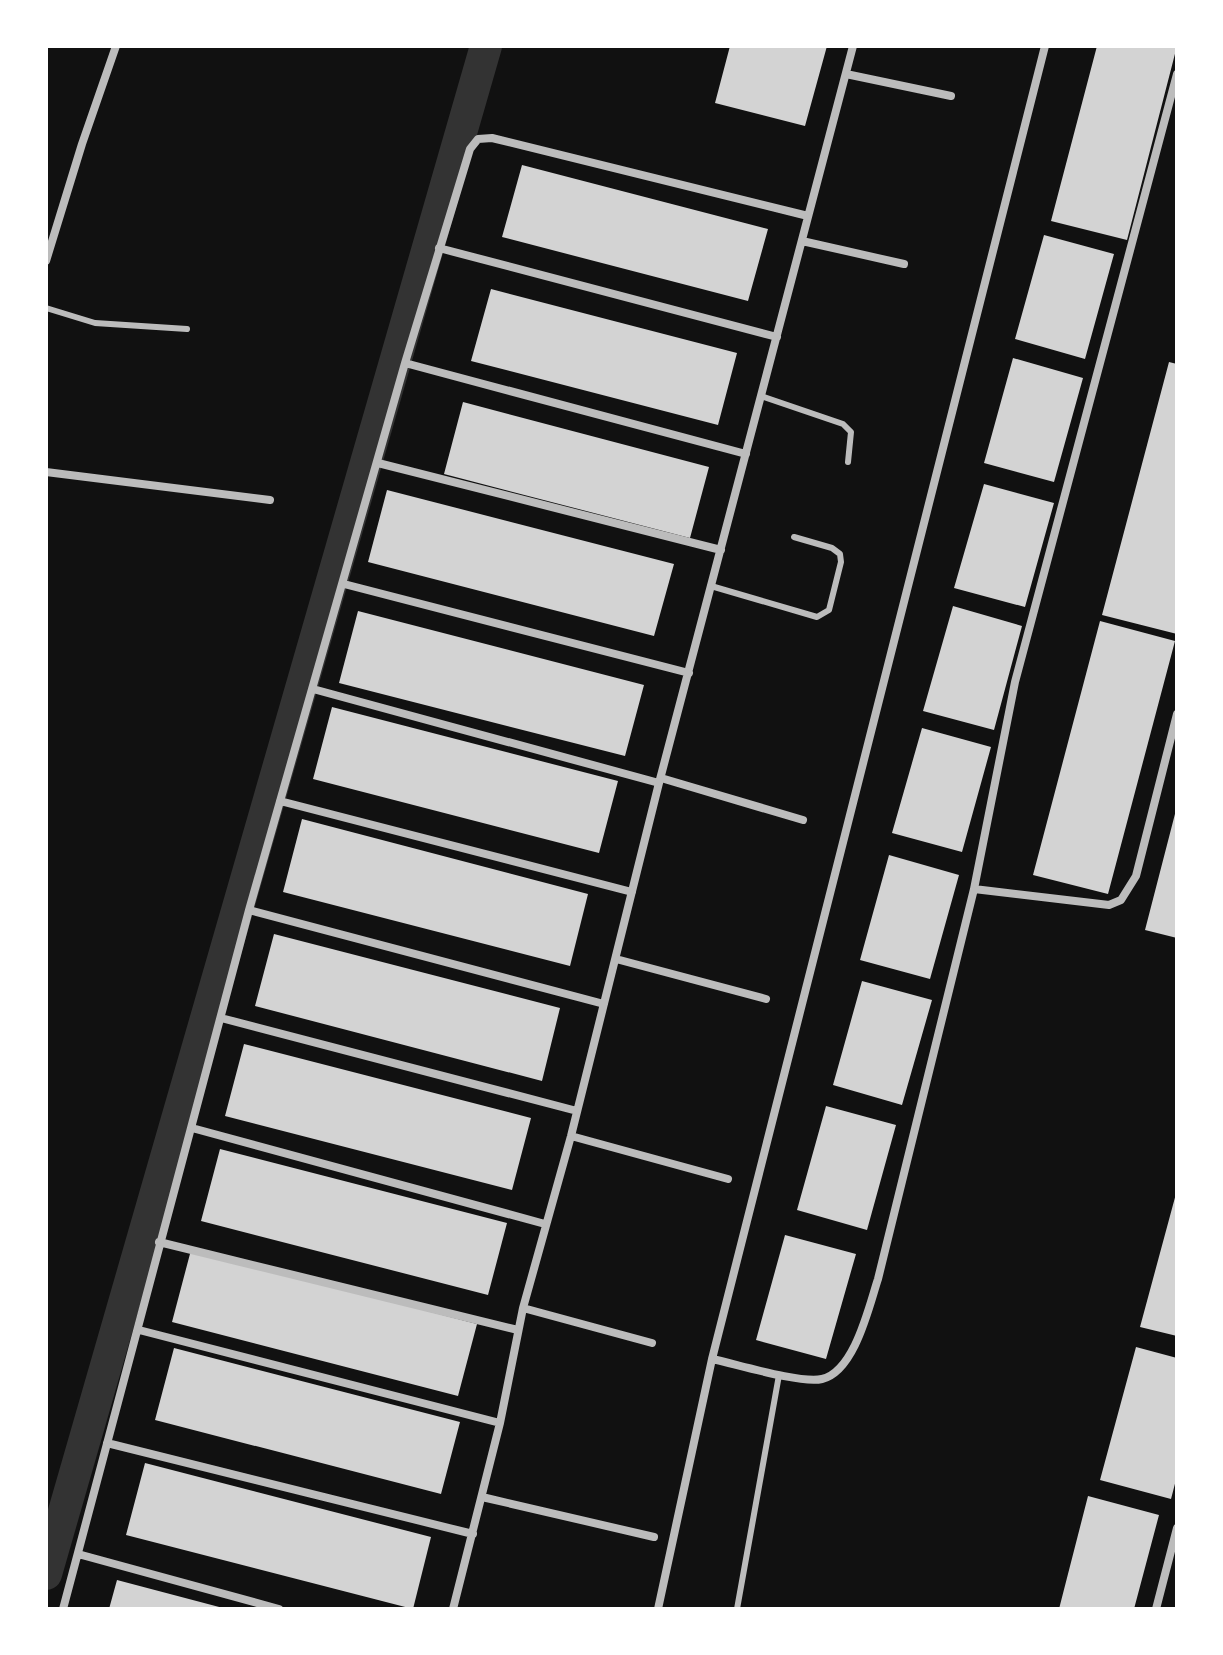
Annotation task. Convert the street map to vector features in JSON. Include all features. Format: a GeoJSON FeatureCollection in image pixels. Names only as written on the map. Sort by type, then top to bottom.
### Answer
{"type":"FeatureCollection","features":[{"type":"Feature","properties":{"kind":"street"},"geometry":{"type":"LineString","coordinates":[[46,261],[116,46]]}},
{"type":"Feature","properties":{"kind":"street"},"geometry":{"type":"LineString","coordinates":[[453,1609],[500,1423],[523,1308],[571,1136],[660,781],[853,46]]}},
{"type":"Feature","properties":{"kind":"street"},"geometry":{"type":"LineString","coordinates":[[658,1609],[712,1359],[1045,46]]}},
{"type":"Feature","properties":{"kind":"street"},"geometry":{"type":"LineString","coordinates":[[846,74],[951,96]]}},
{"type":"Feature","properties":{"kind":"street"},"geometry":{"type":"LineString","coordinates":[[712,1359],[779,1375],[822,1379],[841,1367],[862,1330],[878,1279],[974,889],[1015,682],[1177,74]]}},
{"type":"Feature","properties":{"kind":"street"},"geometry":{"type":"LineString","coordinates":[[63,1609],[249,910],[405,363],[470,149],[478,139],[492,138],[808,216]]}},
{"type":"Feature","properties":{"kind":"street"},"geometry":{"type":"LineString","coordinates":[[802,241],[904,264]]}},
{"type":"Feature","properties":{"kind":"street"},"geometry":{"type":"LineString","coordinates":[[439,248],[777,337]]}},
{"type":"Feature","properties":{"kind":"street"},"geometry":{"type":"LineString","coordinates":[[405,363],[746,454]]}},
{"type":"Feature","properties":{"kind":"street"},"geometry":{"type":"LineString","coordinates":[[378,463],[721,550]]}},
{"type":"Feature","properties":{"kind":"street"},"geometry":{"type":"LineString","coordinates":[[46,472],[270,500]]}},
{"type":"Feature","properties":{"kind":"street"},"geometry":{"type":"LineString","coordinates":[[344,584],[689,673]]}},
{"type":"Feature","properties":{"kind":"street"},"geometry":{"type":"LineString","coordinates":[[313,689],[803,820]]}},
{"type":"Feature","properties":{"kind":"street"},"geometry":{"type":"LineString","coordinates":[[974,889],[1109,905],[1121,900],[1136,876],[1177,714]]}},
{"type":"Feature","properties":{"kind":"street"},"geometry":{"type":"LineString","coordinates":[[280,801],[632,892]]}},
{"type":"Feature","properties":{"kind":"street"},"geometry":{"type":"LineString","coordinates":[[249,910],[604,1004]]}},
{"type":"Feature","properties":{"kind":"street"},"geometry":{"type":"LineString","coordinates":[[616,959],[766,999]]}},
{"type":"Feature","properties":{"kind":"street"},"geometry":{"type":"LineString","coordinates":[[221,1018],[577,1111]]}},
{"type":"Feature","properties":{"kind":"street"},"geometry":{"type":"LineString","coordinates":[[192,1128],[545,1224]]}},
{"type":"Feature","properties":{"kind":"street"},"geometry":{"type":"LineString","coordinates":[[571,1136],[728,1179]]}},
{"type":"Feature","properties":{"kind":"street"},"geometry":{"type":"LineString","coordinates":[[159,1242],[518,1330]]}},
{"type":"Feature","properties":{"kind":"street"},"geometry":{"type":"LineString","coordinates":[[523,1308],[652,1343]]}},
{"type":"Feature","properties":{"kind":"street"},"geometry":{"type":"LineString","coordinates":[[139,1330],[500,1423]]}},
{"type":"Feature","properties":{"kind":"street"},"geometry":{"type":"LineString","coordinates":[[107,1443],[473,1534]]}},
{"type":"Feature","properties":{"kind":"street"},"geometry":{"type":"LineString","coordinates":[[482,1497],[654,1537]]}},
{"type":"Feature","properties":{"kind":"street"},"geometry":{"type":"LineString","coordinates":[[1156,1609],[1177,1528]]}},
{"type":"Feature","properties":{"kind":"street"},"geometry":{"type":"LineString","coordinates":[[78,1554],[279,1609]]}},
{"type":"Feature","properties":{"kind":"lane"},"geometry":{"type":"LineString","coordinates":[[46,308],[95,323],[187,329]]}},
{"type":"Feature","properties":{"kind":"lane"},"geometry":{"type":"LineString","coordinates":[[761,396],[843,424],[851,432],[848,462]]}},
{"type":"Feature","properties":{"kind":"lane"},"geometry":{"type":"LineString","coordinates":[[711,586],[817,617],[823,616],[829,610],[841,562],[840,554],[832,548],[794,537]]}},
{"type":"Feature","properties":{"kind":"lane"},"geometry":{"type":"LineString","coordinates":[[737,1609],[779,1375]]}},
{"type":"Feature","properties":{"kind":"building"},"geometry":{"type":"Polygon","coordinates":[[[730,46],[827,46],[805,126],[715,103],[730,46]]]}},
{"type":"Feature","properties":{"kind":"building"},"geometry":{"type":"Polygon","coordinates":[[[1097,46],[1177,46],[1127,240],[1051,221],[1097,46]]]}},
{"type":"Feature","properties":{"kind":"building"},"geometry":{"type":"Polygon","coordinates":[[[522,165],[768,229],[748,301],[502,237],[522,165]]]}},
{"type":"Feature","properties":{"kind":"building"},"geometry":{"type":"Polygon","coordinates":[[[1044,235],[1114,254],[1085,359],[1015,339],[1044,235]]]}},
{"type":"Feature","properties":{"kind":"building"},"geometry":{"type":"Polygon","coordinates":[[[491,289],[737,353],[718,425],[471,361],[491,289]]]}},
{"type":"Feature","properties":{"kind":"building"},"geometry":{"type":"Polygon","coordinates":[[[1013,358],[1083,378],[1054,482],[984,463],[1013,358]]]}},
{"type":"Feature","properties":{"kind":"building"},"geometry":{"type":"Polygon","coordinates":[[[1169,362],[1177,364],[1177,634],[1102,615],[1169,362]]]}},
{"type":"Feature","properties":{"kind":"building"},"geometry":{"type":"Polygon","coordinates":[[[463,402],[709,467],[690,538],[444,474],[463,402]]]}},
{"type":"Feature","properties":{"kind":"building"},"geometry":{"type":"Polygon","coordinates":[[[984,484],[1054,503],[1025,607],[954,588],[984,484]]]}},
{"type":"Feature","properties":{"kind":"building"},"geometry":{"type":"Polygon","coordinates":[[[387,490],[674,564],[654,636],[368,562],[387,490]]]}},
{"type":"Feature","properties":{"kind":"building"},"geometry":{"type":"Polygon","coordinates":[[[953,606],[1022,626],[994,730],[923,711],[953,606]]]}},
{"type":"Feature","properties":{"kind":"building"},"geometry":{"type":"Polygon","coordinates":[[[358,611],[644,685],[625,756],[339,683],[358,611]]]}},
{"type":"Feature","properties":{"kind":"building"},"geometry":{"type":"Polygon","coordinates":[[[1100,621],[1175,641],[1108,894],[1033,875],[1100,621]]]}},
{"type":"Feature","properties":{"kind":"building"},"geometry":{"type":"Polygon","coordinates":[[[332,707],[618,781],[599,853],[313,779],[332,707]]]}},
{"type":"Feature","properties":{"kind":"building"},"geometry":{"type":"Polygon","coordinates":[[[922,728],[991,747],[962,852],[892,833],[922,728]]]}},
{"type":"Feature","properties":{"kind":"building"},"geometry":{"type":"Polygon","coordinates":[[[1177,810],[1177,938],[1145,930],[1177,810]]]}},
{"type":"Feature","properties":{"kind":"building"},"geometry":{"type":"Polygon","coordinates":[[[302,819],[588,894],[570,966],[283,892],[302,819]]]}},
{"type":"Feature","properties":{"kind":"building"},"geometry":{"type":"Polygon","coordinates":[[[889,855],[959,875],[930,979],[860,960],[889,855]]]}},
{"type":"Feature","properties":{"kind":"building"},"geometry":{"type":"Polygon","coordinates":[[[274,934],[560,1008],[542,1081],[255,1006],[274,934]]]}},
{"type":"Feature","properties":{"kind":"building"},"geometry":{"type":"Polygon","coordinates":[[[862,981],[932,1000],[902,1105],[833,1085],[862,981]]]}},
{"type":"Feature","properties":{"kind":"building"},"geometry":{"type":"Polygon","coordinates":[[[244,1044],[531,1118],[512,1190],[225,1116],[244,1044]]]}},
{"type":"Feature","properties":{"kind":"building"},"geometry":{"type":"Polygon","coordinates":[[[826,1106],[896,1125],[867,1230],[797,1210],[826,1106]]]}},
{"type":"Feature","properties":{"kind":"building"},"geometry":{"type":"Polygon","coordinates":[[[220,1149],[507,1223],[488,1295],[201,1221],[220,1149]]]}},
{"type":"Feature","properties":{"kind":"building"},"geometry":{"type":"Polygon","coordinates":[[[1177,1190],[1177,1336],[1140,1327],[1177,1190]]]}},
{"type":"Feature","properties":{"kind":"building"},"geometry":{"type":"Polygon","coordinates":[[[785,1235],[856,1254],[826,1359],[756,1340],[785,1235]]]}},
{"type":"Feature","properties":{"kind":"building"},"geometry":{"type":"Polygon","coordinates":[[[191,1250],[477,1324],[458,1396],[172,1322],[191,1250]]]}},
{"type":"Feature","properties":{"kind":"building"},"geometry":{"type":"Polygon","coordinates":[[[1136,1347],[1177,1358],[1177,1476],[1171,1499],[1100,1480],[1136,1347]]]}},
{"type":"Feature","properties":{"kind":"building"},"geometry":{"type":"Polygon","coordinates":[[[174,1348],[460,1422],[441,1494],[155,1420],[174,1348]]]}},
{"type":"Feature","properties":{"kind":"building"},"geometry":{"type":"Polygon","coordinates":[[[145,1463],[431,1537],[413,1609],[126,1535],[145,1463]]]}},
{"type":"Feature","properties":{"kind":"building"},"geometry":{"type":"Polygon","coordinates":[[[1088,1496],[1159,1515],[1134,1609],[1059,1609],[1088,1496]]]}},
{"type":"Feature","properties":{"kind":"building"},"geometry":{"type":"Polygon","coordinates":[[[117,1580],[223,1608],[223,1609],[109,1609],[117,1580]]]}},
{"type":"Feature","properties":{"kind":"waterway"},"geometry":{"type":"LineString","coordinates":[[46,1574],[486,46]]}}]}
